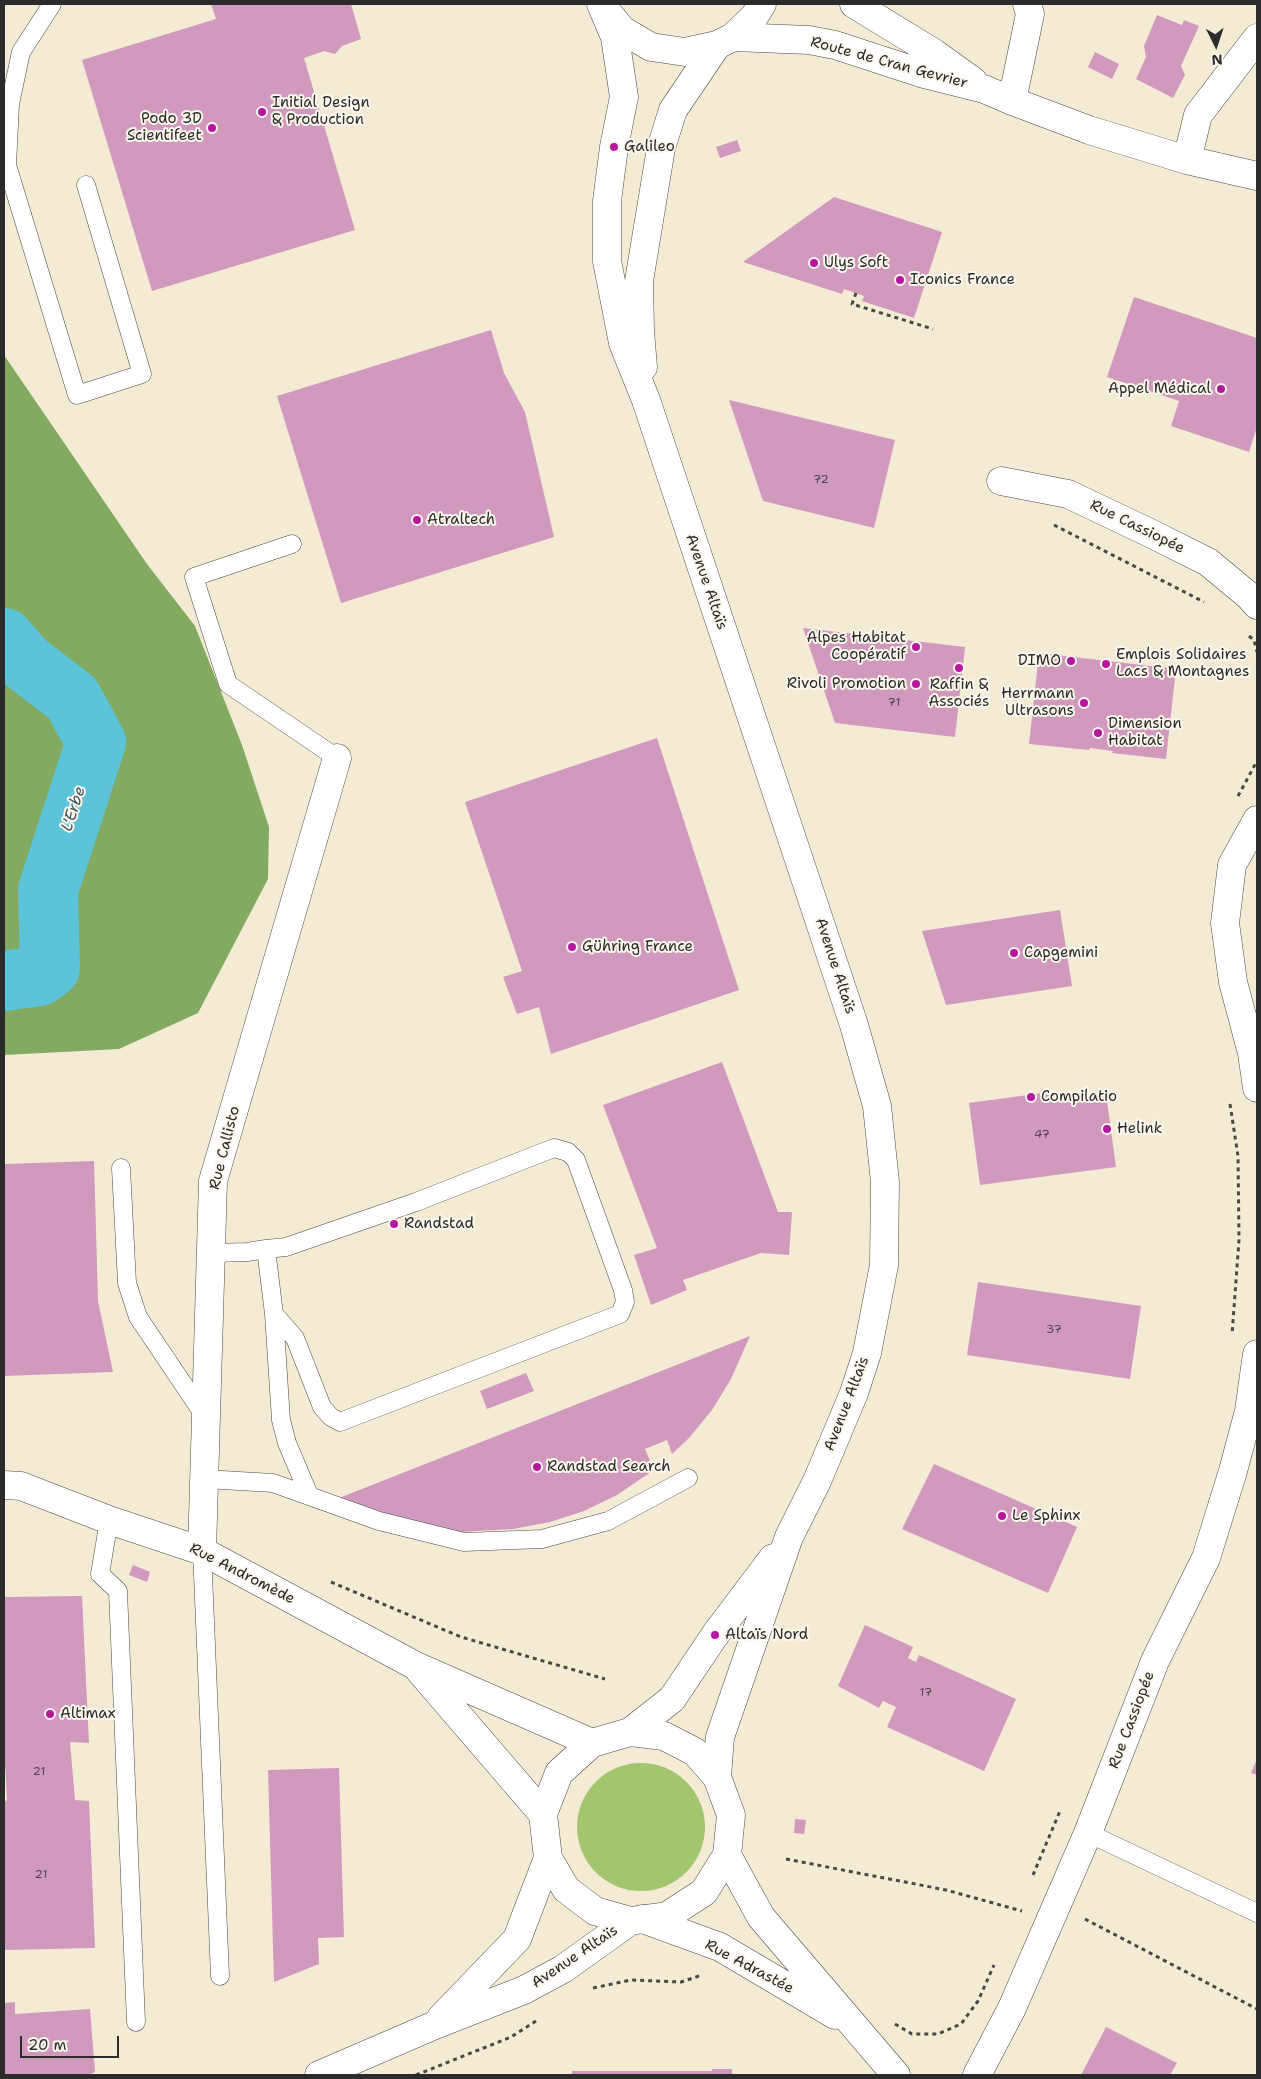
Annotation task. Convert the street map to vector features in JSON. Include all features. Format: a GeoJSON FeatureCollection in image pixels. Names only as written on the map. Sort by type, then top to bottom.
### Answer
{"type":"FeatureCollection","features":[{"type":"Feature","properties":{"kind":"street","name":"Avenue Altaïs"},"geometry":{"type":"LineString","coordinates":[[601,4],[615,37],[624,97],[614,147],[607,201],[607,261],[623,343],[646,400],[851,1016],[876,1106],[885,1182],[884,1265],[867,1353],[854,1393],[789,1537],[720,1737],[717,1777]]}},
{"type":"Feature","properties":{"kind":"street","name":"Route de Cran Gevrier"},"geometry":{"type":"LineString","coordinates":[[601,4],[622,30],[651,47],[685,52],[725,41],[809,40],[835,45],[924,74],[984,89],[1089,130],[1187,160],[1257,176]]}},
{"type":"Feature","properties":{"kind":"street","name":"Avenue Altaïs"},"geometry":{"type":"LineString","coordinates":[[646,400],[640,331],[639,281],[660,148],[673,110],[725,41],[754,17],[762,4]]}},
{"type":"Feature","properties":{"kind":"street","name":"Route de Cran Gevrier"},"geometry":{"type":"LineString","coordinates":[[854,4],[934,53],[984,89]]}},
{"type":"Feature","properties":{"kind":"street"},"geometry":{"type":"LineString","coordinates":[[1012,101],[1030,14],[1027,4]]}},
{"type":"Feature","properties":{"kind":"street"},"geometry":{"type":"LineString","coordinates":[[1187,160],[1198,115],[1257,38]]}},
{"type":"Feature","properties":{"kind":"street","name":"Rue Cassiopée"},"geometry":{"type":"LineString","coordinates":[[1002,481],[1068,494],[1152,534],[1208,562],[1257,605]]}},
{"type":"Feature","properties":{"kind":"street","name":"Rue Callisto"},"geometry":{"type":"LineString","coordinates":[[202,1551],[214,1181],[337,758]]}},
{"type":"Feature","properties":{"kind":"street"},"geometry":{"type":"LineString","coordinates":[[1257,820],[1232,866],[1225,923],[1233,982],[1252,1053],[1257,1088]]}},
{"type":"Feature","properties":{"kind":"street","name":"Rue Cassiopée"},"geometry":{"type":"LineString","coordinates":[[977,2075],[1012,2008],[1088,1833],[1155,1662],[1206,1558],[1249,1411],[1255,1384],[1257,1354]]}},
{"type":"Feature","properties":{"kind":"street","name":"Rue Andromède"},"geometry":{"type":"LineString","coordinates":[[4,1485],[20,1486],[109,1520],[202,1551],[416,1666],[592,1743]]}},
{"type":"Feature","properties":{"kind":"street","name":"Avenue Altaïs"},"geometry":{"type":"LineString","coordinates":[[630,1732],[672,1699],[715,1635],[789,1537]]}},
{"type":"Feature","properties":{"kind":"street","name":"Rue Andromède"},"geometry":{"type":"LineString","coordinates":[[416,1666],[543,1814]]}},
{"type":"Feature","properties":{"kind":"street"},"geometry":{"type":"LineString","coordinates":[[548,1858],[543,1814],[559,1773],[592,1743],[630,1732],[664,1736],[695,1752],[717,1777],[731,1815],[727,1854],[704,1892],[668,1916],[636,1920]]}},
{"type":"Feature","properties":{"kind":"street","name":"Rue Adrastée"},"geometry":{"type":"LineString","coordinates":[[727,1854],[761,1917],[896,2075]]}},
{"type":"Feature","properties":{"kind":"street","name":"Avenue Altaïs"},"geometry":{"type":"LineString","coordinates":[[435,2025],[517,1939],[548,1858]]}},
{"type":"Feature","properties":{"kind":"street","name":"Rue Adrastée"},"geometry":{"type":"LineString","coordinates":[[548,1858],[566,1889],[595,1911],[636,1920],[720,1947],[851,2024]]}},
{"type":"Feature","properties":{"kind":"street","name":"Avenue Altaïs"},"geometry":{"type":"LineString","coordinates":[[319,2075],[435,2025],[524,1990],[563,1969],[636,1920]]}},
{"type":"Feature","properties":{"kind":"lane"},"geometry":{"type":"LineString","coordinates":[[52,4],[21,52],[10,104],[6,165],[77,395],[142,374],[86,185]]}},
{"type":"Feature","properties":{"kind":"lane"},"geometry":{"type":"LineString","coordinates":[[292,544],[194,577],[228,684],[337,758]]}},
{"type":"Feature","properties":{"kind":"lane"},"geometry":{"type":"LineString","coordinates":[[212,1252],[286,1247],[416,1202],[554,1148],[568,1152],[576,1160],[623,1290],[625,1302],[620,1314],[340,1422],[331,1417],[322,1407],[295,1338],[274,1314]]}},
{"type":"Feature","properties":{"kind":"lane"},"geometry":{"type":"LineString","coordinates":[[121,1168],[127,1283],[138,1317],[206,1419]]}},
{"type":"Feature","properties":{"kind":"lane"},"geometry":{"type":"LineString","coordinates":[[266,1249],[274,1314],[281,1420],[287,1444],[309,1495]]}},
{"type":"Feature","properties":{"kind":"lane"},"geometry":{"type":"LineString","coordinates":[[204,1479],[273,1483],[379,1521],[464,1542],[542,1538],[608,1521],[688,1478]]}},
{"type":"Feature","properties":{"kind":"lane"},"geometry":{"type":"LineString","coordinates":[[109,1520],[100,1574],[118,1591],[136,2022]]}},
{"type":"Feature","properties":{"kind":"lane"},"geometry":{"type":"LineString","coordinates":[[202,1551],[220,1976]]}},
{"type":"Feature","properties":{"kind":"lane"},"geometry":{"type":"LineString","coordinates":[[1088,1833],[1257,1913]]}},
{"type":"Feature","properties":{"kind":"path"},"geometry":{"type":"LineString","coordinates":[[856,293],[852,304],[933,329]]}},
{"type":"Feature","properties":{"kind":"path"},"geometry":{"type":"LineString","coordinates":[[1052,523],[1206,602]]}},
{"type":"Feature","properties":{"kind":"path"},"geometry":{"type":"LineString","coordinates":[[1247,634],[1254,640],[1257,652]]}},
{"type":"Feature","properties":{"kind":"path"},"geometry":{"type":"LineString","coordinates":[[1236,800],[1257,761]]}},
{"type":"Feature","properties":{"kind":"path"},"geometry":{"type":"LineString","coordinates":[[1229,1100],[1238,1156],[1239,1240],[1232,1341]]}},
{"type":"Feature","properties":{"kind":"path"},"geometry":{"type":"LineString","coordinates":[[323,1579],[461,1636],[605,1680]]}},
{"type":"Feature","properties":{"kind":"path"},"geometry":{"type":"LineString","coordinates":[[1030,1884],[1064,1804]]}},
{"type":"Feature","properties":{"kind":"path"},"geometry":{"type":"LineString","coordinates":[[1015,1920],[1022,1902]]}},
{"type":"Feature","properties":{"kind":"path"},"geometry":{"type":"LineString","coordinates":[[583,1990],[631,1980],[681,1982],[710,1972],[728,1952]]}},
{"type":"Feature","properties":{"kind":"path"},"geometry":{"type":"LineString","coordinates":[[892,2022],[912,2034],[938,2034],[961,2024],[978,2001],[998,1956]]}},
{"type":"Feature","properties":{"kind":"path"},"geometry":{"type":"LineString","coordinates":[[416,2075],[511,2037],[543,2016]]}},
{"type":"Feature","properties":{"kind":"green space"},"geometry":{"type":"Polygon","coordinates":[[[4,355],[147,564],[195,626],[242,745],[269,827],[268,879],[198,1013],[119,1049],[4,1055],[4,355]]]}},
{"type":"Feature","properties":{"kind":"green space"},"geometry":{"type":"Polygon","coordinates":[[[641,1763],[665,1768],[686,1782],[700,1803],[705,1827],[700,1851],[686,1872],[665,1886],[641,1891],[617,1886],[596,1872],[582,1851],[577,1827],[582,1803],[596,1782],[617,1768],[641,1763]]]}},
{"type":"Feature","properties":{"kind":"building"},"geometry":{"type":"Polygon","coordinates":[[[211,4],[351,4],[361,39],[342,46],[335,54],[324,51],[304,58],[355,230],[152,291],[82,60],[216,19],[211,4]]]}},
{"type":"Feature","properties":{"kind":"building"},"geometry":{"type":"Polygon","coordinates":[[[1157,15],[1182,25],[1184,20],[1199,26],[1181,66],[1185,75],[1173,98],[1136,79],[1146,57],[1144,46],[1157,15]]]}},
{"type":"Feature","properties":{"kind":"building"},"geometry":{"type":"Polygon","coordinates":[[[1095,52],[1119,64],[1112,79],[1088,67],[1095,52]]]}},
{"type":"Feature","properties":{"kind":"building"},"geometry":{"type":"Polygon","coordinates":[[[737,140],[741,151],[720,158],[716,147],[737,140]]]}},
{"type":"Feature","properties":{"kind":"building"},"geometry":{"type":"Polygon","coordinates":[[[834,197],[942,232],[914,318],[862,301],[864,296],[844,289],[842,294],[743,262],[834,197]]]}},
{"type":"Feature","properties":{"kind":"building"},"geometry":{"type":"Polygon","coordinates":[[[1134,297],[1257,338],[1257,427],[1249,452],[1171,426],[1179,401],[1107,377],[1134,297]]]}},
{"type":"Feature","properties":{"kind":"building"},"geometry":{"type":"Polygon","coordinates":[[[491,330],[504,373],[525,412],[554,537],[341,603],[277,396],[491,330]]]}},
{"type":"Feature","properties":{"kind":"building"},"geometry":{"type":"Polygon","coordinates":[[[729,400],[895,440],[874,528],[763,501],[729,400]]]}},
{"type":"Feature","properties":{"kind":"building"},"geometry":{"type":"Polygon","coordinates":[[[803,628],[965,647],[955,737],[835,723],[803,628]]]}},
{"type":"Feature","properties":{"kind":"building"},"geometry":{"type":"Polygon","coordinates":[[[1039,653],[1176,669],[1166,759],[1112,753],[1113,751],[1090,748],[1089,750],[1029,744],[1039,653]]]}},
{"type":"Feature","properties":{"kind":"building"},"geometry":{"type":"Polygon","coordinates":[[[657,738],[739,990],[551,1054],[539,1007],[517,1014],[503,977],[522,971],[465,802],[657,738]]]}},
{"type":"Feature","properties":{"kind":"building"},"geometry":{"type":"Polygon","coordinates":[[[1060,910],[1072,986],[946,1005],[922,931],[1060,910]]]}},
{"type":"Feature","properties":{"kind":"building"},"geometry":{"type":"Polygon","coordinates":[[[722,1062],[778,1212],[792,1212],[789,1255],[761,1253],[683,1280],[687,1290],[651,1305],[634,1255],[657,1248],[603,1105],[722,1062]]]}},
{"type":"Feature","properties":{"kind":"building"},"geometry":{"type":"Polygon","coordinates":[[[1050,1092],[1052,1101],[1106,1094],[1116,1167],[980,1185],[969,1103],[1050,1092]]]}},
{"type":"Feature","properties":{"kind":"building"},"geometry":{"type":"Polygon","coordinates":[[[94,1161],[98,1301],[113,1372],[4,1376],[4,1164],[94,1161]]]}},
{"type":"Feature","properties":{"kind":"building"},"geometry":{"type":"Polygon","coordinates":[[[978,1282],[1141,1306],[1130,1379],[967,1355],[978,1282]]]}},
{"type":"Feature","properties":{"kind":"building"},"geometry":{"type":"Polygon","coordinates":[[[750,1336],[731,1379],[712,1410],[689,1438],[672,1454],[667,1440],[645,1449],[654,1470],[617,1495],[584,1511],[550,1522],[513,1529],[459,1532],[423,1527],[339,1498],[750,1336]]]}},
{"type":"Feature","properties":{"kind":"building"},"geometry":{"type":"Polygon","coordinates":[[[526,1373],[534,1391],[487,1409],[480,1391],[526,1373]]]}},
{"type":"Feature","properties":{"kind":"building"},"geometry":{"type":"Polygon","coordinates":[[[934,1464],[1077,1527],[1048,1593],[902,1529],[934,1464]]]}},
{"type":"Feature","properties":{"kind":"building"},"geometry":{"type":"Polygon","coordinates":[[[133,1565],[150,1572],[147,1582],[129,1575],[133,1565]]]}},
{"type":"Feature","properties":{"kind":"building"},"geometry":{"type":"Polygon","coordinates":[[[82,1596],[89,1743],[70,1742],[75,1800],[89,1801],[95,1948],[4,1950],[4,1802],[7,1800],[4,1744],[4,1597],[82,1596]]]}},
{"type":"Feature","properties":{"kind":"building"},"geometry":{"type":"Polygon","coordinates":[[[865,1625],[913,1647],[908,1658],[916,1662],[919,1655],[1016,1699],[984,1771],[887,1727],[896,1707],[883,1701],[879,1708],[838,1686],[865,1625]]]}},
{"type":"Feature","properties":{"kind":"building"},"geometry":{"type":"Polygon","coordinates":[[[1257,1759],[1257,1775],[1251,1773],[1257,1759]]]}},
{"type":"Feature","properties":{"kind":"building"},"geometry":{"type":"Polygon","coordinates":[[[339,1768],[344,1937],[318,1938],[319,1964],[274,1982],[268,1770],[339,1768]]]}},
{"type":"Feature","properties":{"kind":"building"},"geometry":{"type":"Polygon","coordinates":[[[795,1819],[806,1820],[804,1834],[794,1833],[795,1819]]]}},
{"type":"Feature","properties":{"kind":"building"},"geometry":{"type":"Polygon","coordinates":[[[15,2002],[15,2014],[90,2009],[95,2072],[89,2075],[4,2075],[4,2003],[15,2002]]]}},
{"type":"Feature","properties":{"kind":"building"},"geometry":{"type":"Polygon","coordinates":[[[1106,2027],[1177,2063],[1170,2075],[1081,2075],[1106,2027]]]}},
{"type":"Feature","properties":{"kind":"building"},"geometry":{"type":"Polygon","coordinates":[[[712,2069],[732,2069],[732,2075],[572,2075],[572,2071],[712,2071],[712,2069]]]}},
{"type":"Feature","properties":{"kind":"waterway","name":"L'Erbe"},"geometry":{"type":"LineString","coordinates":[[4,638],[25,662],[72,698],[96,742],[48,890],[50,968],[39,976],[4,981]]}},
{"type":"Feature","properties":{"kind":"place","name":"Initial Design & Production"},"geometry":{"type":"Point","coordinates":[262,112]}},
{"type":"Feature","properties":{"kind":"place","name":"Podo 3D Scientifeet"},"geometry":{"type":"Point","coordinates":[212,128]}},
{"type":"Feature","properties":{"kind":"place","name":"Galileo"},"geometry":{"type":"Point","coordinates":[614,147]}},
{"type":"Feature","properties":{"kind":"place","name":"Ulys Soft"},"geometry":{"type":"Point","coordinates":[814,263]}},
{"type":"Feature","properties":{"kind":"place","name":"Iconics France"},"geometry":{"type":"Point","coordinates":[900,280]}},
{"type":"Feature","properties":{"kind":"place","name":"Appel Médical"},"geometry":{"type":"Point","coordinates":[1221,389]}},
{"type":"Feature","properties":{"kind":"place","name":"Atraltech"},"geometry":{"type":"Point","coordinates":[417,520]}},
{"type":"Feature","properties":{"kind":"place","name":"Alpes Habitat Coopératif"},"geometry":{"type":"Point","coordinates":[916,647]}},
{"type":"Feature","properties":{"kind":"place","name":"DIMO"},"geometry":{"type":"Point","coordinates":[1071,661]}},
{"type":"Feature","properties":{"kind":"place","name":"Emplois Solidaires Lacs & Montagnes"},"geometry":{"type":"Point","coordinates":[1106,664]}},
{"type":"Feature","properties":{"kind":"place","name":"Raffin & Associés"},"geometry":{"type":"Point","coordinates":[959,668]}},
{"type":"Feature","properties":{"kind":"place","name":"Rivoli Promotion"},"geometry":{"type":"Point","coordinates":[916,684]}},
{"type":"Feature","properties":{"kind":"place","name":"Herrmann Ultrasons"},"geometry":{"type":"Point","coordinates":[1084,703]}},
{"type":"Feature","properties":{"kind":"place","name":"Dimension Habitat"},"geometry":{"type":"Point","coordinates":[1098,733]}},
{"type":"Feature","properties":{"kind":"place","name":"Gühring France"},"geometry":{"type":"Point","coordinates":[572,947]}},
{"type":"Feature","properties":{"kind":"place","name":"Capgemini"},"geometry":{"type":"Point","coordinates":[1014,953]}},
{"type":"Feature","properties":{"kind":"place","name":"Compilatio"},"geometry":{"type":"Point","coordinates":[1031,1097]}},
{"type":"Feature","properties":{"kind":"place","name":"Helink"},"geometry":{"type":"Point","coordinates":[1107,1129]}},
{"type":"Feature","properties":{"kind":"place","name":"Randstad"},"geometry":{"type":"Point","coordinates":[394,1224]}},
{"type":"Feature","properties":{"kind":"place","name":"Randstad Search"},"geometry":{"type":"Point","coordinates":[537,1467]}},
{"type":"Feature","properties":{"kind":"place","name":"Le Sphinx"},"geometry":{"type":"Point","coordinates":[1002,1516]}},
{"type":"Feature","properties":{"kind":"place","name":"Altaïs Nord"},"geometry":{"type":"Point","coordinates":[715,1635]}},
{"type":"Feature","properties":{"kind":"place","name":"Altimax"},"geometry":{"type":"Point","coordinates":[50,1714]}}]}
